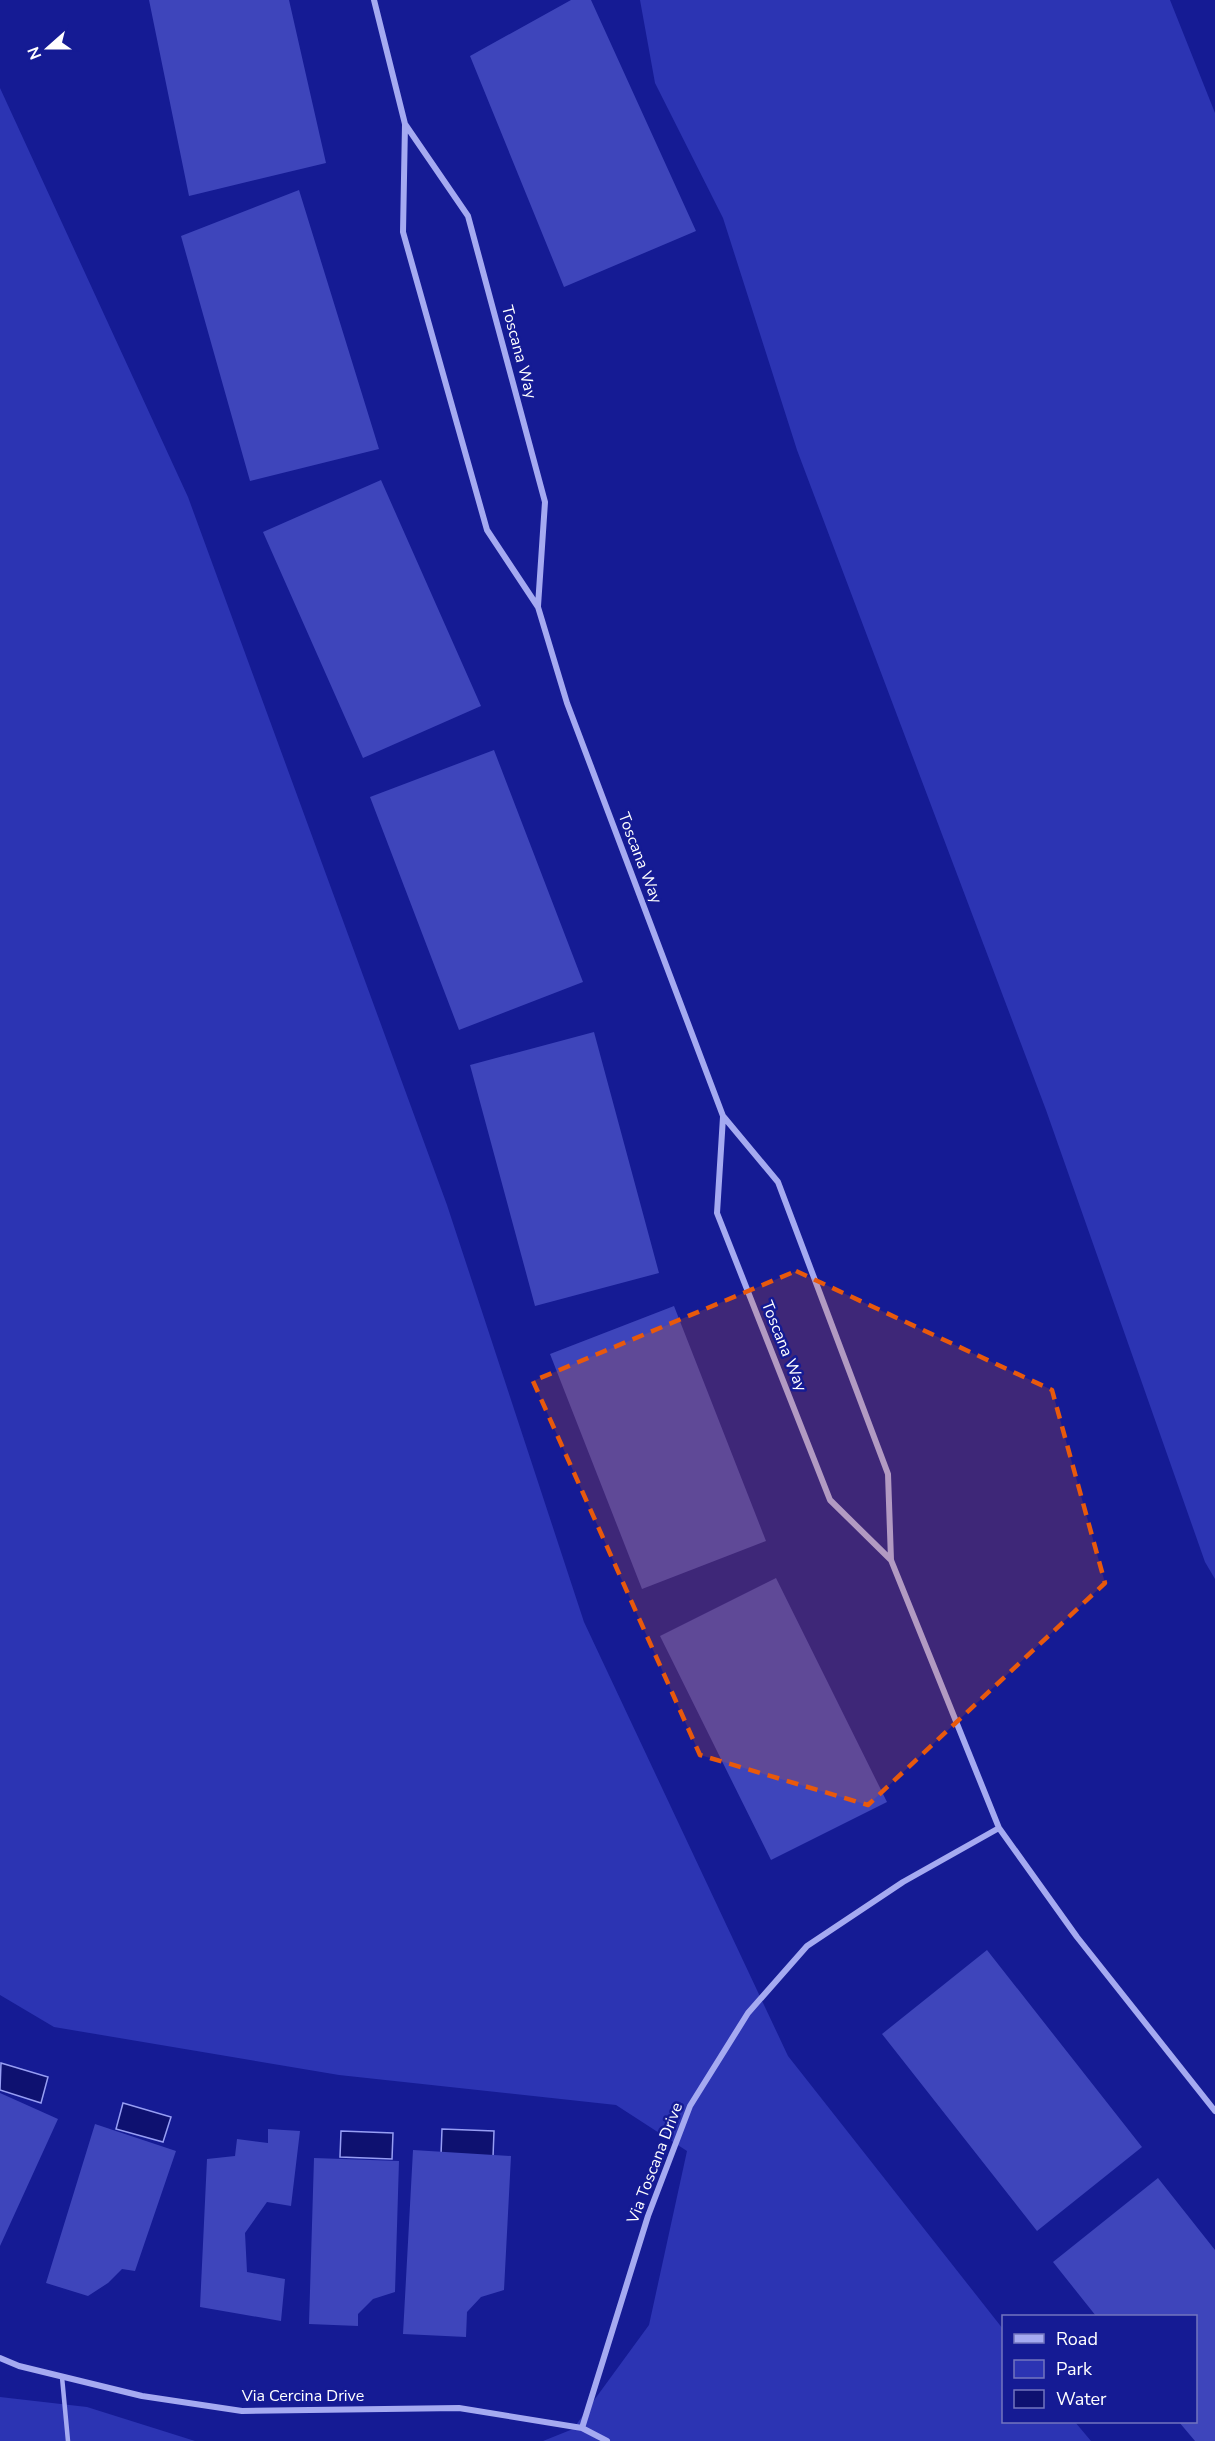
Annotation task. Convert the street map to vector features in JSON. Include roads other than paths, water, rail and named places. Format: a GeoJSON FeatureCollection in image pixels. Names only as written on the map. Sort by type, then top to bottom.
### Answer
{"type":"FeatureCollection","features":[{"type":"Feature","properties":{"kind":"street","name":"Toscana Way"},"geometry":{"type":"LineString","coordinates":[[375,0],[405,124],[403,232],[487,530],[538,608],[567,703],[723,1116],[778,1182],[888,1474],[891,1560],[999,1828],[1077,1937],[1215,2111]]}},
{"type":"Feature","properties":{"kind":"street","name":"Toscana Way"},"geometry":{"type":"LineString","coordinates":[[405,124],[468,216],[545,502],[538,608]]}},
{"type":"Feature","properties":{"kind":"street","name":"Toscana Way"},"geometry":{"type":"LineString","coordinates":[[723,1116],[717,1213],[830,1500],[891,1560]]}},
{"type":"Feature","properties":{"kind":"street","name":"Via Toscana Drive"},"geometry":{"type":"LineString","coordinates":[[582,2428],[648,2216],[690,2106],[748,2013],[807,1946],[903,1882],[999,1828]]}},
{"type":"Feature","properties":{"kind":"street","name":"Via Cercina Drive"},"geometry":{"type":"LineString","coordinates":[[0,2358],[19,2366],[142,2396],[242,2411],[459,2408],[582,2428],[607,2441]]}},
{"type":"Feature","properties":{"kind":"lane"},"geometry":{"type":"LineString","coordinates":[[62,2377],[68,2441]]}},
{"type":"Feature","properties":{"kind":"water"},"geometry":{"type":"Polygon","coordinates":[[[1,2063],[48,2077],[41,2103],[0,2090],[1,2063]]]}},
{"type":"Feature","properties":{"kind":"water"},"geometry":{"type":"Polygon","coordinates":[[[123,2103],[171,2117],[163,2142],[116,2129],[123,2103]]]}},
{"type":"Feature","properties":{"kind":"water"},"geometry":{"type":"Polygon","coordinates":[[[442,2129],[494,2131],[493,2157],[441,2155],[442,2129]]]}},
{"type":"Feature","properties":{"kind":"water"},"geometry":{"type":"Polygon","coordinates":[[[341,2131],[393,2133],[392,2159],[340,2157],[341,2131]]]}}]}
